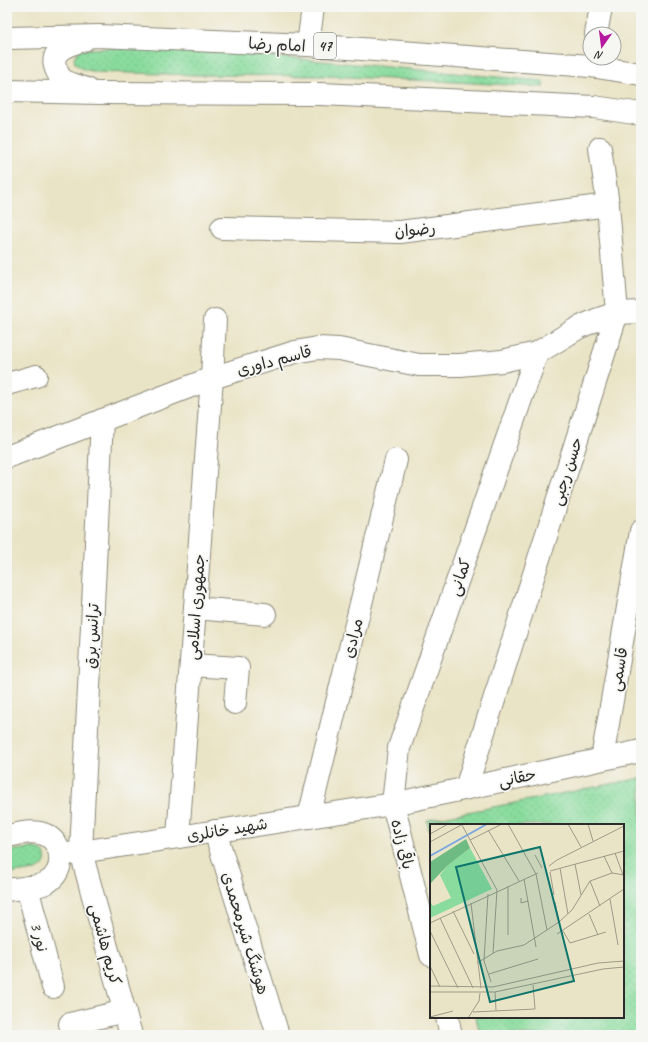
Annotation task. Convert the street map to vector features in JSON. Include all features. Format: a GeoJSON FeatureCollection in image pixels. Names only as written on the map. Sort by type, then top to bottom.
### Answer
{"type":"FeatureCollection","features":[{"type":"Feature","properties":{"kind":"main road"},"geometry":{"type":"LineString","coordinates":[[308,45],[313,7]]}},
{"type":"Feature","properties":{"kind":"main road"},"geometry":{"type":"LineString","coordinates":[[597,26],[601,7]]}},
{"type":"Feature","properties":{"kind":"main road"},"geometry":{"type":"LineString","coordinates":[[98,92],[64,80],[58,75],[54,65],[56,55],[64,47],[99,36]]}},
{"type":"Feature","properties":{"kind":"main road","name":"امام رضا"},"geometry":{"type":"LineString","coordinates":[[7,38],[99,36],[308,45],[582,61]]}},
{"type":"Feature","properties":{"kind":"main road","name":"امام رضا"},"geometry":{"type":"LineString","coordinates":[[608,66],[641,74]]}},
{"type":"Feature","properties":{"kind":"main road"},"geometry":{"type":"LineString","coordinates":[[7,91],[321,94],[594,108],[641,114]]}},
{"type":"Feature","properties":{"kind":"main road","name":"حسن رجبی"},"geometry":{"type":"LineString","coordinates":[[466,788],[617,313],[608,205],[600,148]]}},
{"type":"Feature","properties":{"kind":"main road","name":"رضوان"},"geometry":{"type":"LineString","coordinates":[[222,228],[400,232],[608,205]]}},
{"type":"Feature","properties":{"kind":"main road","name":"قاسم داوری"},"geometry":{"type":"LineString","coordinates":[[7,457],[212,378],[295,352],[318,348],[339,349],[419,365],[460,365],[502,361],[537,352],[578,328],[596,320],[617,313],[641,312]]}},
{"type":"Feature","properties":{"kind":"main road","name":"جمهوری اسلامی"},"geometry":{"type":"LineString","coordinates":[[178,837],[215,320]]}},
{"type":"Feature","properties":{"kind":"main road","name":"کمانی"},"geometry":{"type":"LineString","coordinates":[[393,804],[399,748],[537,352]]}},
{"type":"Feature","properties":{"kind":"main road"},"geometry":{"type":"LineString","coordinates":[[7,384],[36,376]]}},
{"type":"Feature","properties":{"kind":"main road","name":"ترانس برق"},"geometry":{"type":"LineString","coordinates":[[71,854],[102,420]]}},
{"type":"Feature","properties":{"kind":"main road","name":"مرادی"},"geometry":{"type":"LineString","coordinates":[[309,817],[396,460]]}},
{"type":"Feature","properties":{"kind":"main road","name":"قاسمی"},"geometry":{"type":"LineString","coordinates":[[602,759],[641,531]]}},
{"type":"Feature","properties":{"kind":"main road"},"geometry":{"type":"LineString","coordinates":[[195,608],[265,614]]}},
{"type":"Feature","properties":{"kind":"main road"},"geometry":{"type":"LineString","coordinates":[[191,665],[238,668],[235,703]]}},
{"type":"Feature","properties":{"kind":"main road","name":"حقانی"},"geometry":{"type":"LineString","coordinates":[[393,804],[641,751]]}},
{"type":"Feature","properties":{"kind":"main road","name":"شهید خانلری"},"geometry":{"type":"LineString","coordinates":[[71,854],[393,804]]}},
{"type":"Feature","properties":{"kind":"main road","name":"باقی زاده"},"geometry":{"type":"LineString","coordinates":[[393,804],[430,951]]}},
{"type":"Feature","properties":{"kind":"main road","name":"هوشنگ شیرمحمدی"},"geometry":{"type":"LineString","coordinates":[[215,831],[278,1035]]}},
{"type":"Feature","properties":{"kind":"main road"},"geometry":{"type":"LineString","coordinates":[[7,836],[30,832],[39,833],[46,835],[53,840],[58,847],[71,854],[60,864],[58,872],[53,878],[46,883],[38,886],[17,888]]}},
{"type":"Feature","properties":{"kind":"main road","name":"کریم هاشمی"},"geometry":{"type":"LineString","coordinates":[[71,854],[125,1011],[131,1035]]}},
{"type":"Feature","properties":{"kind":"main road","name":"نور 3"},"geometry":{"type":"LineString","coordinates":[[17,888],[53,987]]}},
{"type":"Feature","properties":{"kind":"main road"},"geometry":{"type":"LineString","coordinates":[[70,1024],[125,1011]]}},
{"type":"Feature","properties":{"kind":"main road"},"geometry":{"type":"LineString","coordinates":[[447,1018],[451,1035]]}},
{"type":"Feature","properties":{"kind":"green space"},"geometry":{"type":"Polygon","coordinates":[[[162,48],[223,52],[542,81],[544,87],[326,76],[194,75],[96,72],[83,69],[75,64],[74,57],[79,51],[87,49],[162,48]]]}},
{"type":"Feature","properties":{"kind":"green space"},"geometry":{"type":"Polygon","coordinates":[[[641,778],[641,1035],[480,1035],[476,1018],[624,1018],[624,824],[430,824],[430,834],[427,820],[641,778]]]}},
{"type":"Feature","properties":{"kind":"green space"},"geometry":{"type":"Polygon","coordinates":[[[33,848],[42,851],[44,854],[45,861],[41,868],[7,874],[7,851],[33,848]]]}}]}
